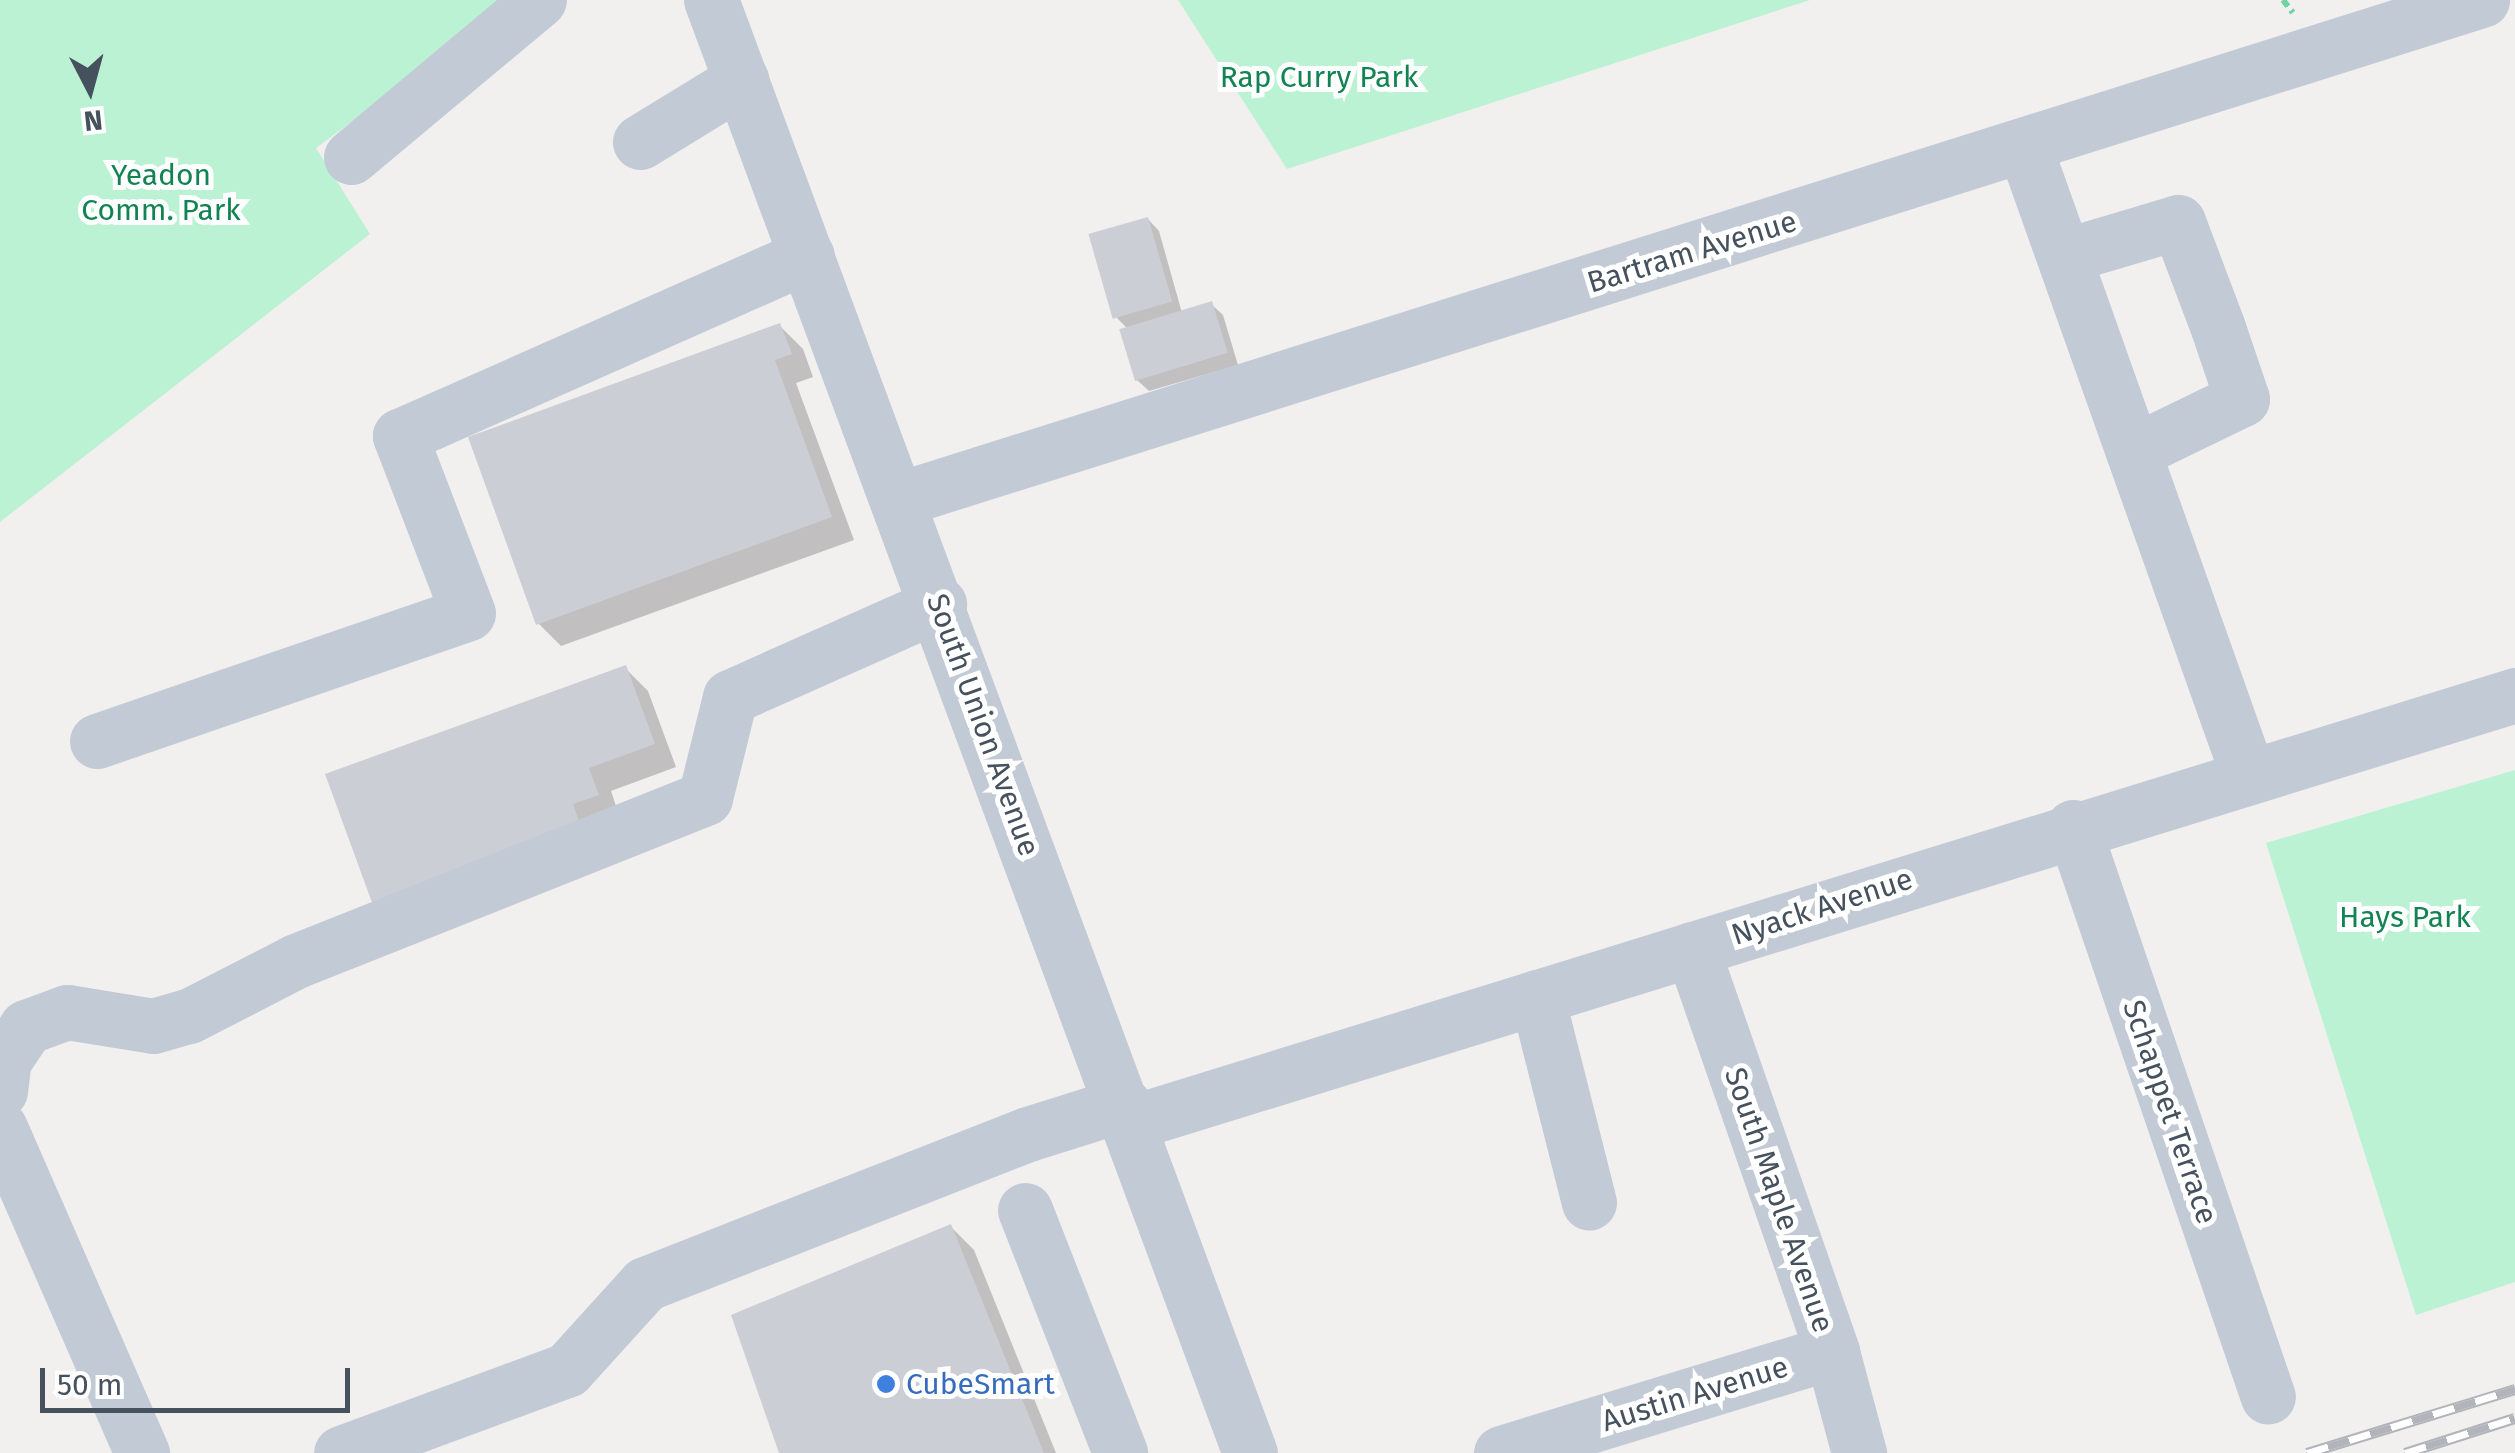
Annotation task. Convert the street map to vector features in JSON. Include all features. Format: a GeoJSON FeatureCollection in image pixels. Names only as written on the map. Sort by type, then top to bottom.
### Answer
{"type":"FeatureCollection","features":[{"type":"Feature","properties":{"kind":"street"},"geometry":{"type":"LineString","coordinates":[[351,158],[538,0]]}},
{"type":"Feature","properties":{"kind":"street","name":"South Union Avenue"},"geometry":{"type":"LineString","coordinates":[[711,0],[939,604],[1250,1453]]}},
{"type":"Feature","properties":{"kind":"street","name":"Bartram Avenue"},"geometry":{"type":"LineString","coordinates":[[900,500],[2025,148],[2482,0]]}},
{"type":"Feature","properties":{"kind":"street"},"geometry":{"type":"LineString","coordinates":[[640,142],[741,80]]}},
{"type":"Feature","properties":{"kind":"street"},"geometry":{"type":"LineString","coordinates":[[2025,148],[2248,775]]}},
{"type":"Feature","properties":{"kind":"street"},"geometry":{"type":"LineString","coordinates":[[2064,256],[2178,222],[2218,328],[2242,400],[2134,452]]}},
{"type":"Feature","properties":{"kind":"street"},"geometry":{"type":"LineString","coordinates":[[97,741],[468,613],[400,436],[808,256]]}},
{"type":"Feature","properties":{"kind":"street"},"geometry":{"type":"LineString","coordinates":[[0,1091],[4,1060],[26,1027],[67,1012],[153,1026],[189,1016],[296,962],[705,798],[730,697],[939,604]]}},
{"type":"Feature","properties":{"kind":"street","name":"Nyack Avenue"},"geometry":{"type":"LineString","coordinates":[[342,1453],[566,1370],[644,1284],[1028,1134],[1127,1114],[1537,997],[2073,828],[2515,696]]}},
{"type":"Feature","properties":{"kind":"street","name":"Schappet Terrace"},"geometry":{"type":"LineString","coordinates":[[2073,828],[2268,1397]]}},
{"type":"Feature","properties":{"kind":"street","name":"South Maple Avenue"},"geometry":{"type":"LineString","coordinates":[[1692,948],[1832,1352],[1860,1453]]}},
{"type":"Feature","properties":{"kind":"street"},"geometry":{"type":"LineString","coordinates":[[1537,997],[1589,1203]]}},
{"type":"Feature","properties":{"kind":"street"},"geometry":{"type":"LineString","coordinates":[[0,1128],[142,1453]]}},
{"type":"Feature","properties":{"kind":"street"},"geometry":{"type":"LineString","coordinates":[[1025,1210],[1120,1453]]}},
{"type":"Feature","properties":{"kind":"street","name":"Austin Avenue"},"geometry":{"type":"LineString","coordinates":[[1501,1453],[1832,1352]]}},
{"type":"Feature","properties":{"kind":"green space","name":"Yeadon Comm. Park"},"geometry":{"type":"Polygon","coordinates":[[[0,0],[516,0],[316,148],[370,234],[0,522],[0,0]]]}},
{"type":"Feature","properties":{"kind":"green space","name":"Rap Curry Park"},"geometry":{"type":"Polygon","coordinates":[[[1178,0],[1810,0],[1287,169],[1178,0]]]}},
{"type":"Feature","properties":{"kind":"green space","name":"Hays Park"},"geometry":{"type":"Polygon","coordinates":[[[2515,770],[2515,1282],[2416,1315],[2266,843],[2515,770]]]}},
{"type":"Feature","properties":{"kind":"building"},"geometry":{"type":"Polygon","coordinates":[[[1148,217],[1172,302],[1113,319],[1088,234],[1148,217]]]}},
{"type":"Feature","properties":{"kind":"building"},"geometry":{"type":"Polygon","coordinates":[[[1212,301],[1228,353],[1135,381],[1119,329],[1212,301]]]}},
{"type":"Feature","properties":{"kind":"building"},"geometry":{"type":"Polygon","coordinates":[[[780,323],[792,354],[775,360],[832,517],[536,625],[468,437],[780,323]]]}},
{"type":"Feature","properties":{"kind":"building"},"geometry":{"type":"Polygon","coordinates":[[[626,665],[655,744],[589,768],[599,795],[573,804],[583,832],[374,908],[325,774],[626,665]]]}},
{"type":"Feature","properties":{"kind":"building","name":"CubeSmart"},"geometry":{"type":"Polygon","coordinates":[[[951,1224],[1044,1453],[779,1453],[731,1315],[951,1224]]]}},
{"type":"Feature","properties":{"kind":"railway"},"geometry":{"type":"LineString","coordinates":[[2307,1453],[2515,1389]]}},
{"type":"Feature","properties":{"kind":"railway"},"geometry":{"type":"LineString","coordinates":[[2405,1453],[2515,1418]]}},
{"type":"Feature","properties":{"kind":"place","name":"CubeSmart"},"geometry":{"type":"Point","coordinates":[886,1384]}}]}
